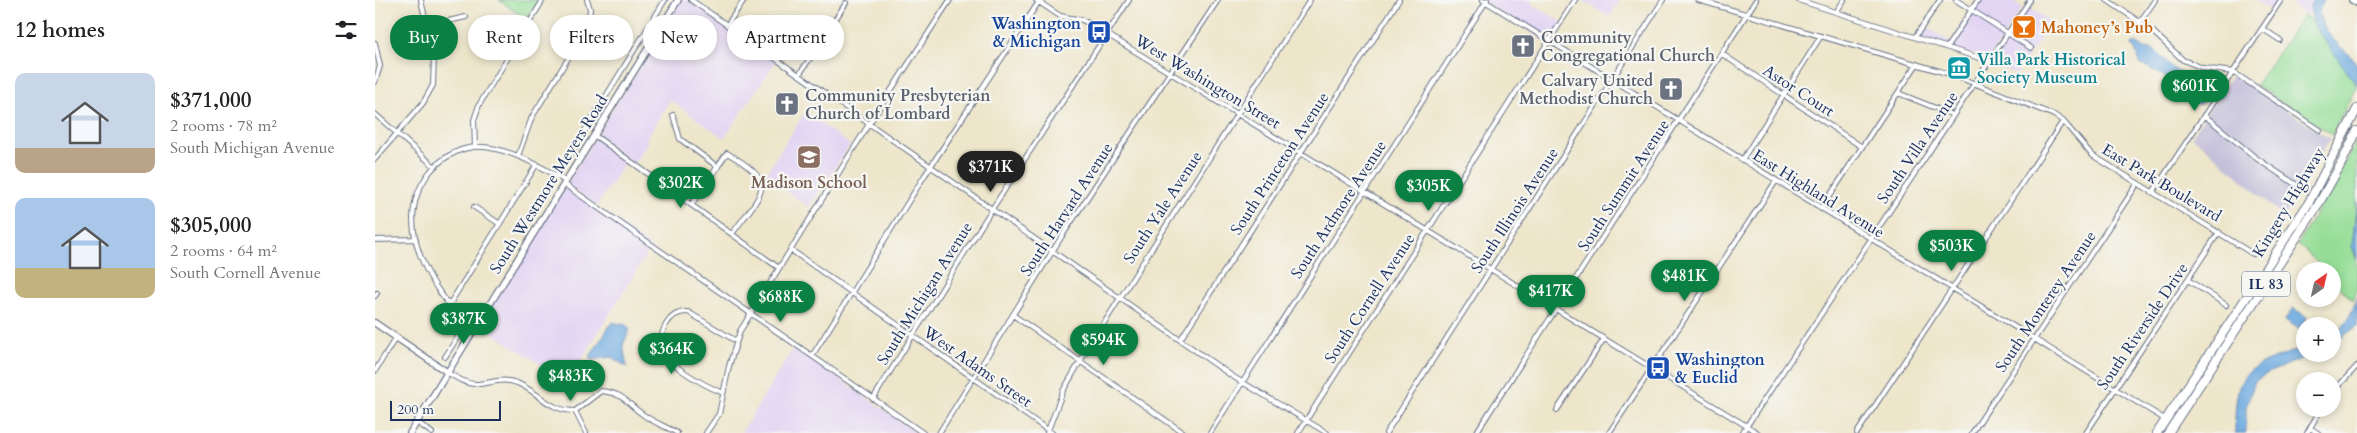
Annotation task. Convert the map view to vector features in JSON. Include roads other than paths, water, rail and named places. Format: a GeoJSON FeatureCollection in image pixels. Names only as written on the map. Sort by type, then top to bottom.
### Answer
{"type":"FeatureCollection","features":[{"type":"Feature","properties":{"kind":"highway","name":"Kingery Highway"},"geometry":{"type":"LineString","coordinates":[[2157,433],[2308,204],[2357,109]]}},
{"type":"Feature","properties":{"kind":"highway","name":"Kingery Highway"},"geometry":{"type":"LineString","coordinates":[[2168,433],[2318,205],[2357,131]]}},
{"type":"Feature","properties":{"kind":"street"},"geometry":{"type":"LineString","coordinates":[[421,0],[424,15]]}},
{"type":"Feature","properties":{"kind":"street"},"geometry":{"type":"LineString","coordinates":[[475,147],[474,120],[479,105],[543,0]]}},
{"type":"Feature","properties":{"kind":"street"},"geometry":{"type":"LineString","coordinates":[[557,176],[665,0]]}},
{"type":"Feature","properties":{"kind":"street","name":"South Westmore Meyers Road"},"geometry":{"type":"LineString","coordinates":[[411,433],[678,0]]}},
{"type":"Feature","properties":{"kind":"street"},"geometry":{"type":"LineString","coordinates":[[691,0],[727,25]]}},
{"type":"Feature","properties":{"kind":"street"},"geometry":{"type":"LineString","coordinates":[[734,15],[744,0]]}},
{"type":"Feature","properties":{"kind":"street"},"geometry":{"type":"LineString","coordinates":[[706,433],[719,414],[739,331],[869,124],[950,0]]}},
{"type":"Feature","properties":{"kind":"street","name":"South Michigan Avenue"},"geometry":{"type":"LineString","coordinates":[[873,398],[992,209],[1129,0]]}},
{"type":"Feature","properties":{"kind":"street","name":"South Harvard Avenue"},"geometry":{"type":"LineString","coordinates":[[939,433],[1053,251],[1218,0]]}},
{"type":"Feature","properties":{"kind":"street","name":"South Yale Avenue"},"geometry":{"type":"LineString","coordinates":[[1047,432],[1063,391],[1081,360],[1310,0]]}},
{"type":"Feature","properties":{"kind":"street","name":"South Princeton Avenue"},"geometry":{"type":"LineString","coordinates":[[1180,340],[1399,0]]}},
{"type":"Feature","properties":{"kind":"street","name":"South Cornell Avenue"},"geometry":{"type":"LineString","coordinates":[[1297,433],[1575,0]]}},
{"type":"Feature","properties":{"kind":"street","name":"South Illinois Avenue"},"geometry":{"type":"LineString","coordinates":[[1386,433],[1663,0]]}},
{"type":"Feature","properties":{"kind":"street","name":"East Park Boulevard"},"geometry":{"type":"LineString","coordinates":[[1698,0],[1975,82],[2045,111],[2063,121],[2092,155],[2253,254]]}},
{"type":"Feature","properties":{"kind":"street","name":"South Summit Avenue"},"geometry":{"type":"LineString","coordinates":[[1476,433],[1756,0]]}},
{"type":"Feature","properties":{"kind":"street"},"geometry":{"type":"LineString","coordinates":[[1798,0],[1989,61]]}},
{"type":"Feature","properties":{"kind":"street"},"geometry":{"type":"LineString","coordinates":[[1837,11],[1845,0]]}},
{"type":"Feature","properties":{"kind":"street"},"geometry":{"type":"LineString","coordinates":[[1915,38],[1939,0]]}},
{"type":"Feature","properties":{"kind":"street"},"geometry":{"type":"LineString","coordinates":[[1956,0],[2031,48]]}},
{"type":"Feature","properties":{"kind":"street"},"geometry":{"type":"LineString","coordinates":[[1947,47],[1978,0]]}},
{"type":"Feature","properties":{"kind":"street","name":"South Villa Avenue"},"geometry":{"type":"LineString","coordinates":[[1742,433],[2029,0]]}},
{"type":"Feature","properties":{"kind":"street"},"geometry":{"type":"LineString","coordinates":[[2107,0],[2141,22],[2183,60],[2203,68],[2233,72],[2320,130]]}},
{"type":"Feature","properties":{"kind":"street"},"geometry":{"type":"LineString","coordinates":[[2141,22],[2155,0]]}},
{"type":"Feature","properties":{"kind":"street"},"geometry":{"type":"LineString","coordinates":[[2153,192],[2281,0]]}},
{"type":"Feature","properties":{"kind":"street"},"geometry":{"type":"LineString","coordinates":[[2352,0],[2357,3]]}},
{"type":"Feature","properties":{"kind":"street"},"geometry":{"type":"LineString","coordinates":[[518,156],[533,117],[585,31],[590,16],[588,2],[594,1]]}},
{"type":"Feature","properties":{"kind":"street"},"geometry":{"type":"LineString","coordinates":[[812,356],[931,166],[1038,1]]}},
{"type":"Feature","properties":{"kind":"street","name":"West Washington Street"},"geometry":{"type":"LineString","coordinates":[[1038,1],[1060,16],[1087,22],[1758,433]]}},
{"type":"Feature","properties":{"kind":"street","name":"East Highland Avenue"},"geometry":{"type":"LineString","coordinates":[[1485,1],[2166,420]]}},
{"type":"Feature","properties":{"kind":"street","name":"South Ardmore Avenue"},"geometry":{"type":"LineString","coordinates":[[1210,433],[1485,1]]}},
{"type":"Feature","properties":{"kind":"street"},"geometry":{"type":"LineString","coordinates":[[799,75],[847,3]]}},
{"type":"Feature","properties":{"kind":"street"},"geometry":{"type":"LineString","coordinates":[[458,19],[466,17]]}},
{"type":"Feature","properties":{"kind":"street"},"geometry":{"type":"LineString","coordinates":[[2263,28],[2280,40]]}},
{"type":"Feature","properties":{"kind":"street"},"geometry":{"type":"LineString","coordinates":[[1742,160],[1821,36]]}},
{"type":"Feature","properties":{"kind":"street"},"geometry":{"type":"LineString","coordinates":[[375,42],[379,66],[375,82]]}},
{"type":"Feature","properties":{"kind":"street","name":"Astor Court"},"geometry":{"type":"LineString","coordinates":[[1722,54],[1862,147]]}},
{"type":"Feature","properties":{"kind":"street"},"geometry":{"type":"LineString","coordinates":[[375,159],[423,103],[433,85],[434,60]]}},
{"type":"Feature","properties":{"kind":"street"},"geometry":{"type":"LineString","coordinates":[[777,60],[1180,340],[1242,382],[1327,433]]}},
{"type":"Feature","properties":{"kind":"street"},"geometry":{"type":"LineString","coordinates":[[1821,209],[1917,64]]}},
{"type":"Feature","properties":{"kind":"street"},"geometry":{"type":"LineString","coordinates":[[1898,93],[1953,115]]}},
{"type":"Feature","properties":{"kind":"street"},"geometry":{"type":"LineString","coordinates":[[375,114],[435,166]]}},
{"type":"Feature","properties":{"kind":"street"},"geometry":{"type":"LineString","coordinates":[[673,115],[680,140],[718,167]]}},
{"type":"Feature","properties":{"kind":"street"},"geometry":{"type":"LineString","coordinates":[[2204,115],[2256,158],[2295,184]]}},
{"type":"Feature","properties":{"kind":"street"},"geometry":{"type":"LineString","coordinates":[[1857,433],[2063,121]]}},
{"type":"Feature","properties":{"kind":"street"},"geometry":{"type":"LineString","coordinates":[[594,135],[779,268]]}},
{"type":"Feature","properties":{"kind":"street"},"geometry":{"type":"LineString","coordinates":[[473,330],[437,291],[427,274],[416,239],[414,214],[417,196],[424,180],[435,166],[454,153],[475,147],[518,156],[537,164],[557,176],[564,183],[923,433]]}},
{"type":"Feature","properties":{"kind":"street"},"geometry":{"type":"LineString","coordinates":[[691,205],[727,153],[755,171],[762,184],[758,197],[733,234]]}},
{"type":"Feature","properties":{"kind":"street"},"geometry":{"type":"LineString","coordinates":[[449,304],[537,164]]}},
{"type":"Feature","properties":{"kind":"street"},"geometry":{"type":"LineString","coordinates":[[1609,433],[1776,181]]}},
{"type":"Feature","properties":{"kind":"street","name":"South Monterey Avenue"},"geometry":{"type":"LineString","coordinates":[[1972,433],[2138,183]]}},
{"type":"Feature","properties":{"kind":"street"},"geometry":{"type":"LineString","coordinates":[[475,207],[500,224]]}},
{"type":"Feature","properties":{"kind":"street","name":"South Riverside Drive"},"geometry":{"type":"LineString","coordinates":[[2086,433],[2219,232]]}},
{"type":"Feature","properties":{"kind":"street"},"geometry":{"type":"LineString","coordinates":[[375,240],[416,239]]}},
{"type":"Feature","properties":{"kind":"street","name":"West Adams Street"},"geometry":{"type":"LineString","coordinates":[[791,250],[974,378],[1047,432],[1052,433]]}},
{"type":"Feature","properties":{"kind":"street"},"geometry":{"type":"LineString","coordinates":[[2188,280],[2226,304]]}},
{"type":"Feature","properties":{"kind":"street"},"geometry":{"type":"LineString","coordinates":[[723,393],[703,384],[668,361],[659,351],[661,334],[674,315],[680,312],[688,312],[736,341]]}},
{"type":"Feature","properties":{"kind":"street"},"geometry":{"type":"LineString","coordinates":[[1013,314],[1184,433]]}},
{"type":"Feature","properties":{"kind":"street"},"geometry":{"type":"LineString","coordinates":[[375,323],[466,383],[475,384],[496,380],[517,383],[557,409],[575,412],[601,391],[615,392],[623,396],[649,418],[677,433]]}},
{"type":"Feature","properties":{"kind":"street"},"geometry":{"type":"LineString","coordinates":[[445,357],[466,324]]}},
{"type":"Feature","properties":{"kind":"street"},"geometry":{"type":"LineString","coordinates":[[375,371],[396,337]]}},
{"type":"Feature","properties":{"kind":"street"},"geometry":{"type":"LineString","coordinates":[[1557,410],[1604,339]]}},
{"type":"Feature","properties":{"kind":"street"},"geometry":{"type":"LineString","coordinates":[[2341,383],[2357,366]]}},
{"type":"Feature","properties":{"kind":"street"},"geometry":{"type":"LineString","coordinates":[[575,412],[586,433]]}},
{"type":"Feature","properties":{"kind":"street"},"geometry":{"type":"LineString","coordinates":[[2307,433],[2316,417]]}},
{"type":"Feature","properties":{"kind":"street"},"geometry":{"type":"LineString","coordinates":[[417,422],[432,433]]}},
{"type":"Feature","properties":{"kind":"street"},"geometry":{"type":"LineString","coordinates":[[2309,428],[2318,433]]}},
{"type":"Feature","properties":{"kind":"water"},"geometry":{"type":"Polygon","coordinates":[[[2313,0],[2323,0],[2320,17],[2324,26],[2337,43],[2357,63],[2357,85],[2314,26],[2310,6],[2313,0]]]}},
{"type":"Feature","properties":{"kind":"water"},"geometry":{"type":"Polygon","coordinates":[[[2136,42],[2145,48],[2153,49],[2174,69],[2204,83],[2207,95],[2201,104],[2196,104],[2182,86],[2177,86],[2148,67],[2141,65],[2135,50],[2131,46],[2136,42]]]}},
{"type":"Feature","properties":{"kind":"water"},"geometry":{"type":"Polygon","coordinates":[[[2357,203],[2357,259],[2352,246],[2357,203]]]}},
{"type":"Feature","properties":{"kind":"water"},"geometry":{"type":"Polygon","coordinates":[[[2357,297],[2357,326],[2341,338],[2341,328],[2351,314],[2357,297]]]}},
{"type":"Feature","properties":{"kind":"water"},"geometry":{"type":"Polygon","coordinates":[[[2293,308],[2307,317],[2296,317],[2296,327],[2285,320],[2293,308]]]}},
{"type":"Feature","properties":{"kind":"water"},"geometry":{"type":"Polygon","coordinates":[[[612,322],[626,325],[630,329],[623,345],[627,367],[611,357],[591,360],[589,358],[612,322]]]}},
{"type":"Feature","properties":{"kind":"water"},"geometry":{"type":"Polygon","coordinates":[[[2296,350],[2296,361],[2270,372],[2255,381],[2246,407],[2246,433],[2235,433],[2237,393],[2242,381],[2248,373],[2270,360],[2296,350]]]}},
{"type":"Feature","properties":{"kind":"place","name":"Mahoney’s Pub"},"geometry":{"type":"Point","coordinates":[2024,27]}},
{"type":"Feature","properties":{"kind":"place","name":"Washington & Michigan"},"geometry":{"type":"Point","coordinates":[1099,32]}},
{"type":"Feature","properties":{"kind":"place","name":"Community Congregational Church"},"geometry":{"type":"Point","coordinates":[1523,46]}},
{"type":"Feature","properties":{"kind":"place","name":"Villa Park Historical Society Museum"},"geometry":{"type":"Point","coordinates":[1959,68]}},
{"type":"Feature","properties":{"kind":"place","name":"Calvary United Methodist Church"},"geometry":{"type":"Point","coordinates":[1671,89]}},
{"type":"Feature","properties":{"kind":"place","name":"Community Presbyterian Church of Lombard"},"geometry":{"type":"Point","coordinates":[787,104]}},
{"type":"Feature","properties":{"kind":"place","name":"Madison School"},"geometry":{"type":"Point","coordinates":[809,157]}},
{"type":"Feature","properties":{"kind":"place","name":"Washington & Euclid"},"geometry":{"type":"Point","coordinates":[1658,368]}}]}
